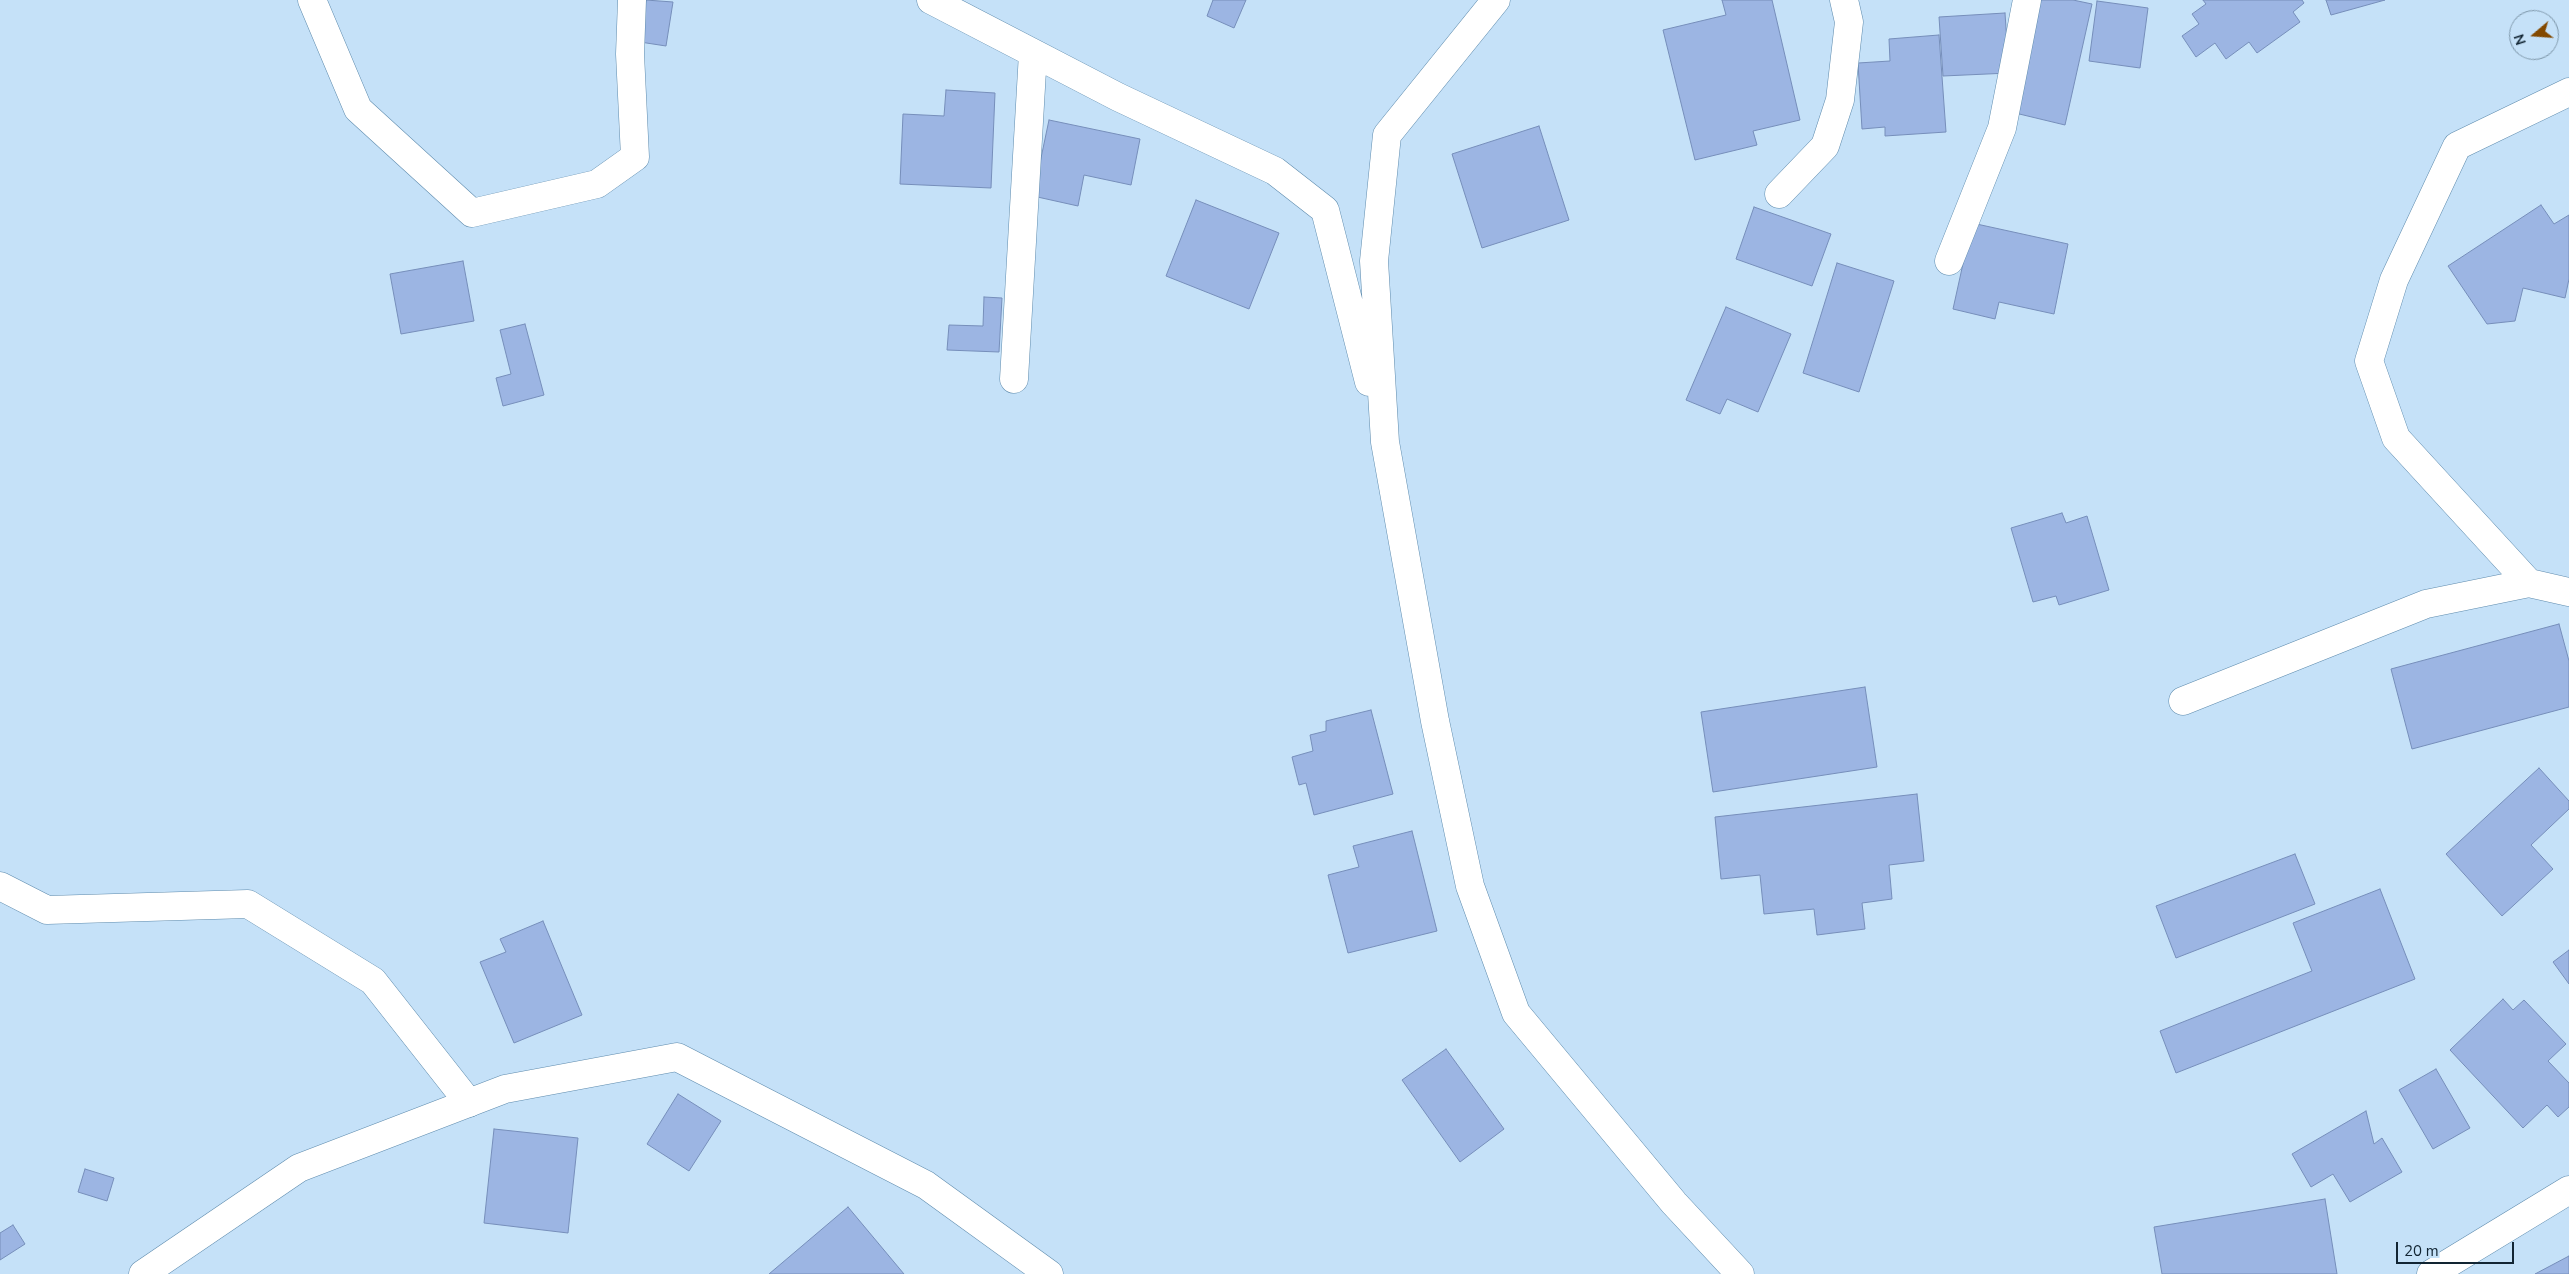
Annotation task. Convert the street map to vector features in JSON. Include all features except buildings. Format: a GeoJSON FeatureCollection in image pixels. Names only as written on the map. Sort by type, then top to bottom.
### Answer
{"type":"FeatureCollection","features":[{"type":"Feature","properties":{"kind":"street"},"geometry":{"type":"LineString","coordinates":[[312,0],[358,109],[472,213],[598,184],[635,157],[630,54],[632,0]]}},
{"type":"Feature","properties":{"kind":"street"},"geometry":{"type":"LineString","coordinates":[[931,0],[1118,97],[1276,170],[1325,210],[1385,442],[1435,721],[1470,886],[1516,1013],[1674,1203],[1740,1274]]}},
{"type":"Feature","properties":{"kind":"street"},"geometry":{"type":"LineString","coordinates":[[1385,442],[1374,261],[1387,136],[1496,0]]}},
{"type":"Feature","properties":{"kind":"street"},"geometry":{"type":"LineString","coordinates":[[1779,194],[1825,146],[1840,100],[1849,22],[1844,0]]}},
{"type":"Feature","properties":{"kind":"street"},"geometry":{"type":"LineString","coordinates":[[1949,262],[2002,128],[2027,0]]}},
{"type":"Feature","properties":{"kind":"street"},"geometry":{"type":"LineString","coordinates":[[1014,379],[1033,53]]}},
{"type":"Feature","properties":{"kind":"street"},"geometry":{"type":"LineString","coordinates":[[2529,583],[2396,438],[2370,361],[2394,280],[2457,146],[2569,92]]}},
{"type":"Feature","properties":{"kind":"street"},"geometry":{"type":"LineString","coordinates":[[2184,701],[2426,604],[2529,583],[2569,592]]}},
{"type":"Feature","properties":{"kind":"street"},"geometry":{"type":"LineString","coordinates":[[0,886],[47,910],[248,904],[373,981],[469,1103]]}},
{"type":"Feature","properties":{"kind":"street"},"geometry":{"type":"LineString","coordinates":[[143,1274],[299,1168],[505,1089],[677,1057],[926,1185],[1048,1274]]}},
{"type":"Feature","properties":{"kind":"street"},"geometry":{"type":"LineString","coordinates":[[2431,1274],[2569,1190]]}}]}
